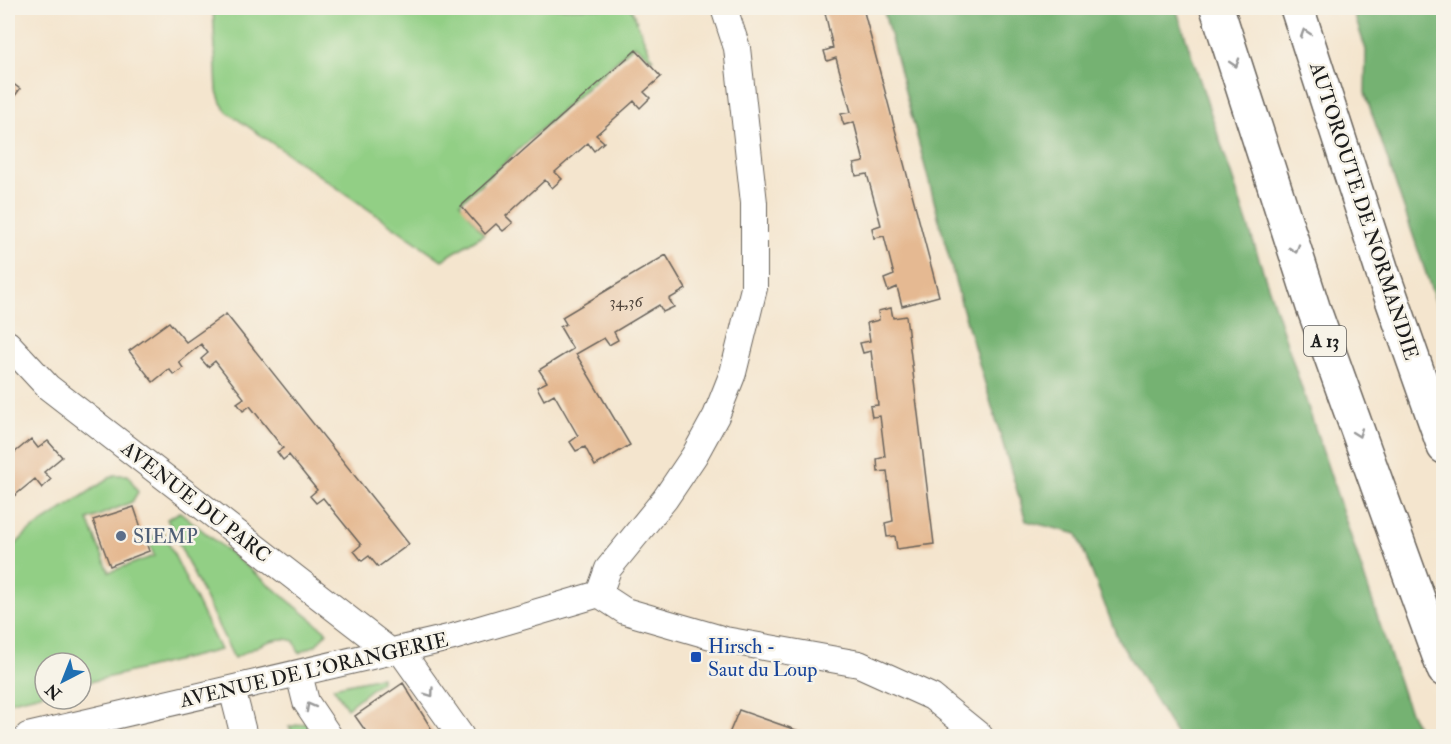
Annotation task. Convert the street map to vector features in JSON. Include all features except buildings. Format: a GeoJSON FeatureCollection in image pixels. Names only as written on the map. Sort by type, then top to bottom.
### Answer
{"type":"FeatureCollection","features":[{"type":"Feature","properties":{"kind":"highway","name":"A 13"},"geometry":{"type":"LineString","coordinates":[[1217,8],[1313,307],[1443,670]]}},
{"type":"Feature","properties":{"kind":"highway","name":"AUTOROUTE DE NORMANDIE"},"geometry":{"type":"LineString","coordinates":[[1297,8],[1443,447]]}},
{"type":"Feature","properties":{"kind":"street"},"geometry":{"type":"LineString","coordinates":[[724,8],[737,48],[752,179],[754,288],[733,373],[716,416],[694,456],[665,499],[608,569],[599,594],[625,611],[725,640],[859,664],[932,697],[980,736]]}},
{"type":"Feature","properties":{"kind":"street","name":"AVENUE DU PARC"},"geometry":{"type":"LineString","coordinates":[[8,344],[48,387],[395,651],[461,736]]}},
{"type":"Feature","properties":{"kind":"street","name":"AVENUE DE L'ORANGERIE"},"geometry":{"type":"LineString","coordinates":[[28,736],[453,638],[599,594]]}},
{"type":"Feature","properties":{"kind":"street"},"geometry":{"type":"LineString","coordinates":[[299,674],[306,702],[329,736]]}},
{"type":"Feature","properties":{"kind":"street"},"geometry":{"type":"LineString","coordinates":[[232,689],[244,736]]}},
{"type":"Feature","properties":{"kind":"green space"},"geometry":{"type":"Polygon","coordinates":[[[213,8],[631,8],[653,60],[634,45],[460,203],[484,234],[442,260],[227,112],[217,91],[213,8]]]}},
{"type":"Feature","properties":{"kind":"green space"},"geometry":{"type":"Polygon","coordinates":[[[883,8],[1176,8],[1405,700],[1421,736],[1177,736],[1118,639],[1077,534],[1026,521],[961,303],[883,8]]]}},
{"type":"Feature","properties":{"kind":"green space"},"geometry":{"type":"Polygon","coordinates":[[[1352,8],[1443,8],[1443,324],[1365,93],[1366,50],[1352,8]]]}},
{"type":"Feature","properties":{"kind":"green space"},"geometry":{"type":"Polygon","coordinates":[[[114,475],[128,475],[138,492],[132,502],[88,520],[109,572],[154,556],[148,538],[164,534],[220,650],[93,681],[93,651],[33,651],[33,696],[8,702],[8,552],[28,532],[114,475]]]}},
{"type":"Feature","properties":{"kind":"green space"},"geometry":{"type":"Polygon","coordinates":[[[180,512],[327,632],[316,645],[299,653],[294,641],[279,639],[264,643],[234,658],[167,519],[180,512]]]}},
{"type":"Feature","properties":{"kind":"green space"},"geometry":{"type":"Polygon","coordinates":[[[381,677],[381,681],[347,708],[333,687],[381,677]]]}},
{"type":"Feature","properties":{"kind":"green space"},"geometry":{"type":"Polygon","coordinates":[[[310,722],[320,736],[295,736],[289,727],[310,722]]]}},
{"type":"Feature","properties":{"kind":"place","name":"SIEMP"},"geometry":{"type":"Point","coordinates":[121,536]}},
{"type":"Feature","properties":{"kind":"place","name":"Hirsch - Saut du Loup"},"geometry":{"type":"Point","coordinates":[696,657]}}]}
